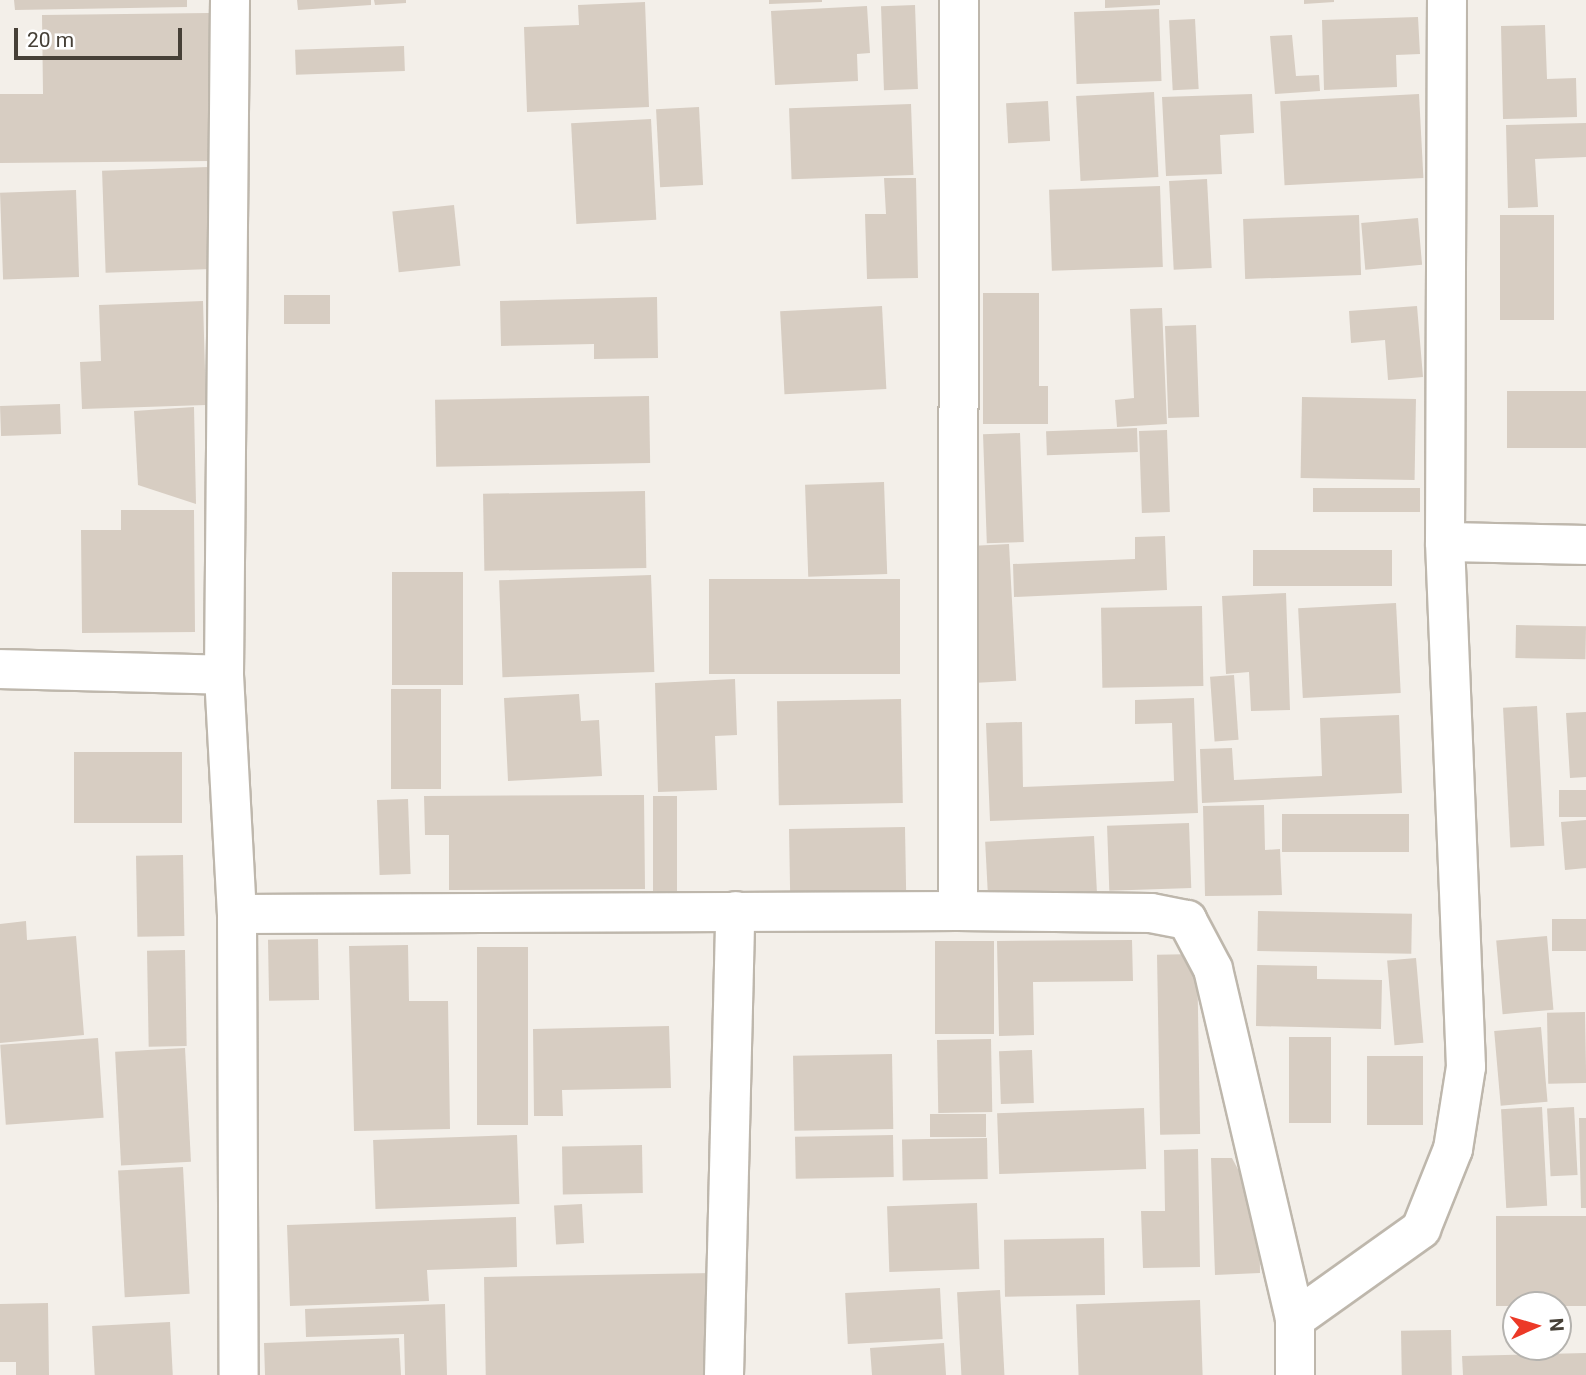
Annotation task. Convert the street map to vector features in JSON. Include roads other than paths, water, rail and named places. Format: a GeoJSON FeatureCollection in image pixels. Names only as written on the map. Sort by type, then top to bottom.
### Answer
{"type":"FeatureCollection","features":[{"type":"Feature","properties":{"kind":"street"},"geometry":{"type":"LineString","coordinates":[[230,0],[224,676],[237,914],[239,1375]]}},
{"type":"Feature","properties":{"kind":"street"},"geometry":{"type":"LineString","coordinates":[[958,911],[959,0]]}},
{"type":"Feature","properties":{"kind":"street"},"geometry":{"type":"LineString","coordinates":[[1295,1320],[1421,1229],[1453,1149],[1466,1067],[1445,542],[1447,0]]}},
{"type":"Feature","properties":{"kind":"street"},"geometry":{"type":"LineString","coordinates":[[1445,542],[1586,545]]}},
{"type":"Feature","properties":{"kind":"street"},"geometry":{"type":"LineString","coordinates":[[0,669],[224,676]]}},
{"type":"Feature","properties":{"kind":"street"},"geometry":{"type":"LineString","coordinates":[[724,1375],[735,911]]}},
{"type":"Feature","properties":{"kind":"street"},"geometry":{"type":"LineString","coordinates":[[237,914],[958,911],[1152,913],[1187,920],[1213,969],[1295,1320],[1295,1375]]}}]}
